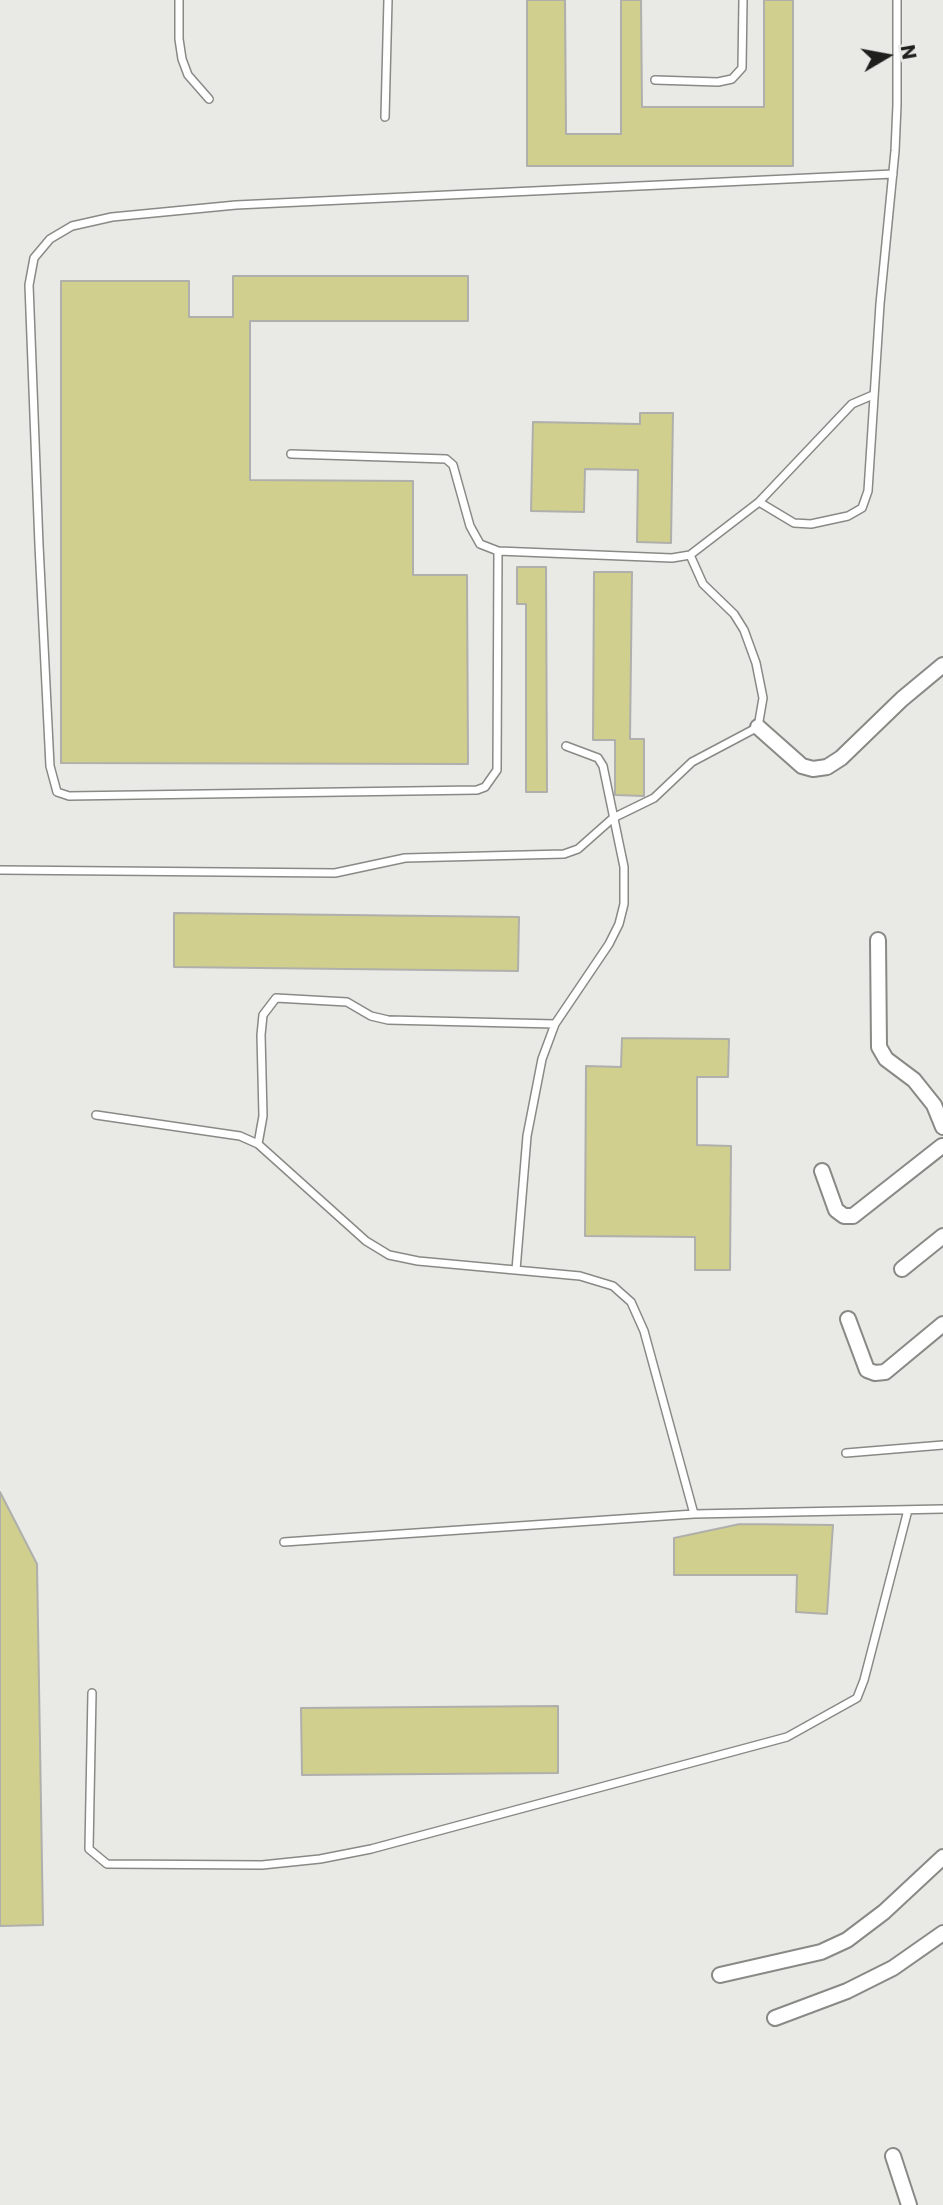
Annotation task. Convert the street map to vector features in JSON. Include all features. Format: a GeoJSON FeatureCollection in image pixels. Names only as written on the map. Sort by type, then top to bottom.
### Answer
{"type":"FeatureCollection","features":[{"type":"Feature","properties":{"kind":"street"},"geometry":{"type":"LineString","coordinates":[[758,727],[802,766],[813,769],[827,767],[841,758],[902,699],[943,665]]}},
{"type":"Feature","properties":{"kind":"street"},"geometry":{"type":"LineString","coordinates":[[878,940],[879,1047],[886,1059],[914,1080],[934,1105],[943,1127]]}},
{"type":"Feature","properties":{"kind":"street"},"geometry":{"type":"LineString","coordinates":[[822,1171],[836,1210],[844,1216],[853,1216],[943,1145]]}},
{"type":"Feature","properties":{"kind":"street"},"geometry":{"type":"LineString","coordinates":[[902,1269],[943,1236]]}},
{"type":"Feature","properties":{"kind":"street"},"geometry":{"type":"LineString","coordinates":[[848,1319],[867,1370],[875,1373],[884,1372],[943,1324]]}},
{"type":"Feature","properties":{"kind":"street"},"geometry":{"type":"LineString","coordinates":[[720,1975],[821,1952],[846,1940],[884,1912],[943,1857]]}},
{"type":"Feature","properties":{"kind":"street"},"geometry":{"type":"LineString","coordinates":[[775,2018],[836,1995],[881,1974],[943,1933]]}},
{"type":"Feature","properties":{"kind":"street"},"geometry":{"type":"LineString","coordinates":[[893,2156],[909,2205]]}},
{"type":"Feature","properties":{"kind":"lane"},"geometry":{"type":"LineString","coordinates":[[179,0],[182,59],[188,75],[209,99]]}},
{"type":"Feature","properties":{"kind":"lane"},"geometry":{"type":"LineString","coordinates":[[385,117],[388,0]]}},
{"type":"Feature","properties":{"kind":"lane"},"geometry":{"type":"LineString","coordinates":[[655,80],[718,82],[732,79],[742,68],[743,0]]}},
{"type":"Feature","properties":{"kind":"lane"},"geometry":{"type":"LineString","coordinates":[[759,502],[794,523],[811,524],[848,516],[862,508],[868,491],[873,395],[893,174],[897,105],[897,0]]}},
{"type":"Feature","properties":{"kind":"lane"},"geometry":{"type":"LineString","coordinates":[[498,551],[497,770],[485,787],[477,790],[69,796],[57,792],[50,766],[39,532],[29,285],[34,258],[50,239],[72,226],[112,217],[236,205],[893,174]]}},
{"type":"Feature","properties":{"kind":"lane"},"geometry":{"type":"LineString","coordinates":[[291,454],[446,460],[453,465],[470,526],[480,544],[498,551],[672,558],[690,555],[759,502],[852,404],[873,395]]}},
{"type":"Feature","properties":{"kind":"lane"},"geometry":{"type":"LineString","coordinates":[[0,870],[335,873],[405,858],[564,854],[578,849],[613,818],[654,798],[692,762],[758,727],[763,698],[756,663],[744,630],[734,614],[703,584],[690,555]]}},
{"type":"Feature","properties":{"kind":"lane"},"geometry":{"type":"LineString","coordinates":[[516,1270],[527,1136],[542,1059],[555,1024],[610,944],[624,904],[625,882],[603,766],[598,758],[566,746]]}},
{"type":"Feature","properties":{"kind":"lane"},"geometry":{"type":"LineString","coordinates":[[258,1144],[262,1116],[263,1015],[276,998],[347,1002],[371,1016],[388,1020],[555,1024]]}},
{"type":"Feature","properties":{"kind":"lane"},"geometry":{"type":"LineString","coordinates":[[96,1115],[240,1136],[258,1144],[366,1241],[389,1255],[418,1261],[580,1276],[613,1286],[631,1302],[644,1331],[694,1514]]}},
{"type":"Feature","properties":{"kind":"lane"},"geometry":{"type":"LineString","coordinates":[[846,1453],[943,1445]]}},
{"type":"Feature","properties":{"kind":"lane"},"geometry":{"type":"LineString","coordinates":[[284,1542],[694,1514],[943,1509]]}},
{"type":"Feature","properties":{"kind":"lane"},"geometry":{"type":"LineString","coordinates":[[92,1693],[89,1849],[107,1864],[262,1865],[371,1849],[787,1737],[857,1698],[908,1510]]}},
{"type":"Feature","properties":{"kind":"building"},"geometry":{"type":"Polygon","coordinates":[[[527,0],[565,0],[566,134],[621,134],[621,0],[641,0],[642,107],[764,107],[764,0],[793,0],[793,166],[527,166],[527,0]]]}},
{"type":"Feature","properties":{"kind":"building"},"geometry":{"type":"Polygon","coordinates":[[[233,276],[468,276],[468,321],[250,321],[250,480],[413,481],[413,575],[467,575],[468,764],[61,763],[61,281],[189,281],[189,317],[233,317],[233,276]]]}},
{"type":"Feature","properties":{"kind":"building"},"geometry":{"type":"Polygon","coordinates":[[[640,413],[673,413],[671,543],[637,542],[638,470],[585,469],[584,512],[531,511],[533,422],[640,424],[640,413]]]}},
{"type":"Feature","properties":{"kind":"building"},"geometry":{"type":"Polygon","coordinates":[[[517,567],[546,567],[547,792],[526,792],[526,604],[517,604],[517,567]]]}},
{"type":"Feature","properties":{"kind":"building"},"geometry":{"type":"Polygon","coordinates":[[[594,572],[632,572],[630,739],[644,739],[644,796],[615,795],[615,740],[593,740],[594,572]]]}},
{"type":"Feature","properties":{"kind":"building"},"geometry":{"type":"Polygon","coordinates":[[[174,913],[519,917],[518,971],[174,967],[174,913]]]}},
{"type":"Feature","properties":{"kind":"building"},"geometry":{"type":"Polygon","coordinates":[[[622,1038],[729,1039],[728,1077],[697,1077],[697,1145],[731,1146],[730,1270],[695,1270],[695,1237],[585,1236],[586,1066],[621,1067],[622,1038]]]}},
{"type":"Feature","properties":{"kind":"building"},"geometry":{"type":"Polygon","coordinates":[[[0,1492],[37,1564],[43,1925],[0,1926],[0,1492]]]}},
{"type":"Feature","properties":{"kind":"building"},"geometry":{"type":"Polygon","coordinates":[[[740,1524],[833,1525],[827,1614],[796,1612],[797,1575],[674,1575],[674,1538],[740,1524]]]}},
{"type":"Feature","properties":{"kind":"building"},"geometry":{"type":"Polygon","coordinates":[[[558,1706],[558,1773],[302,1775],[301,1708],[558,1706]]]}}]}
